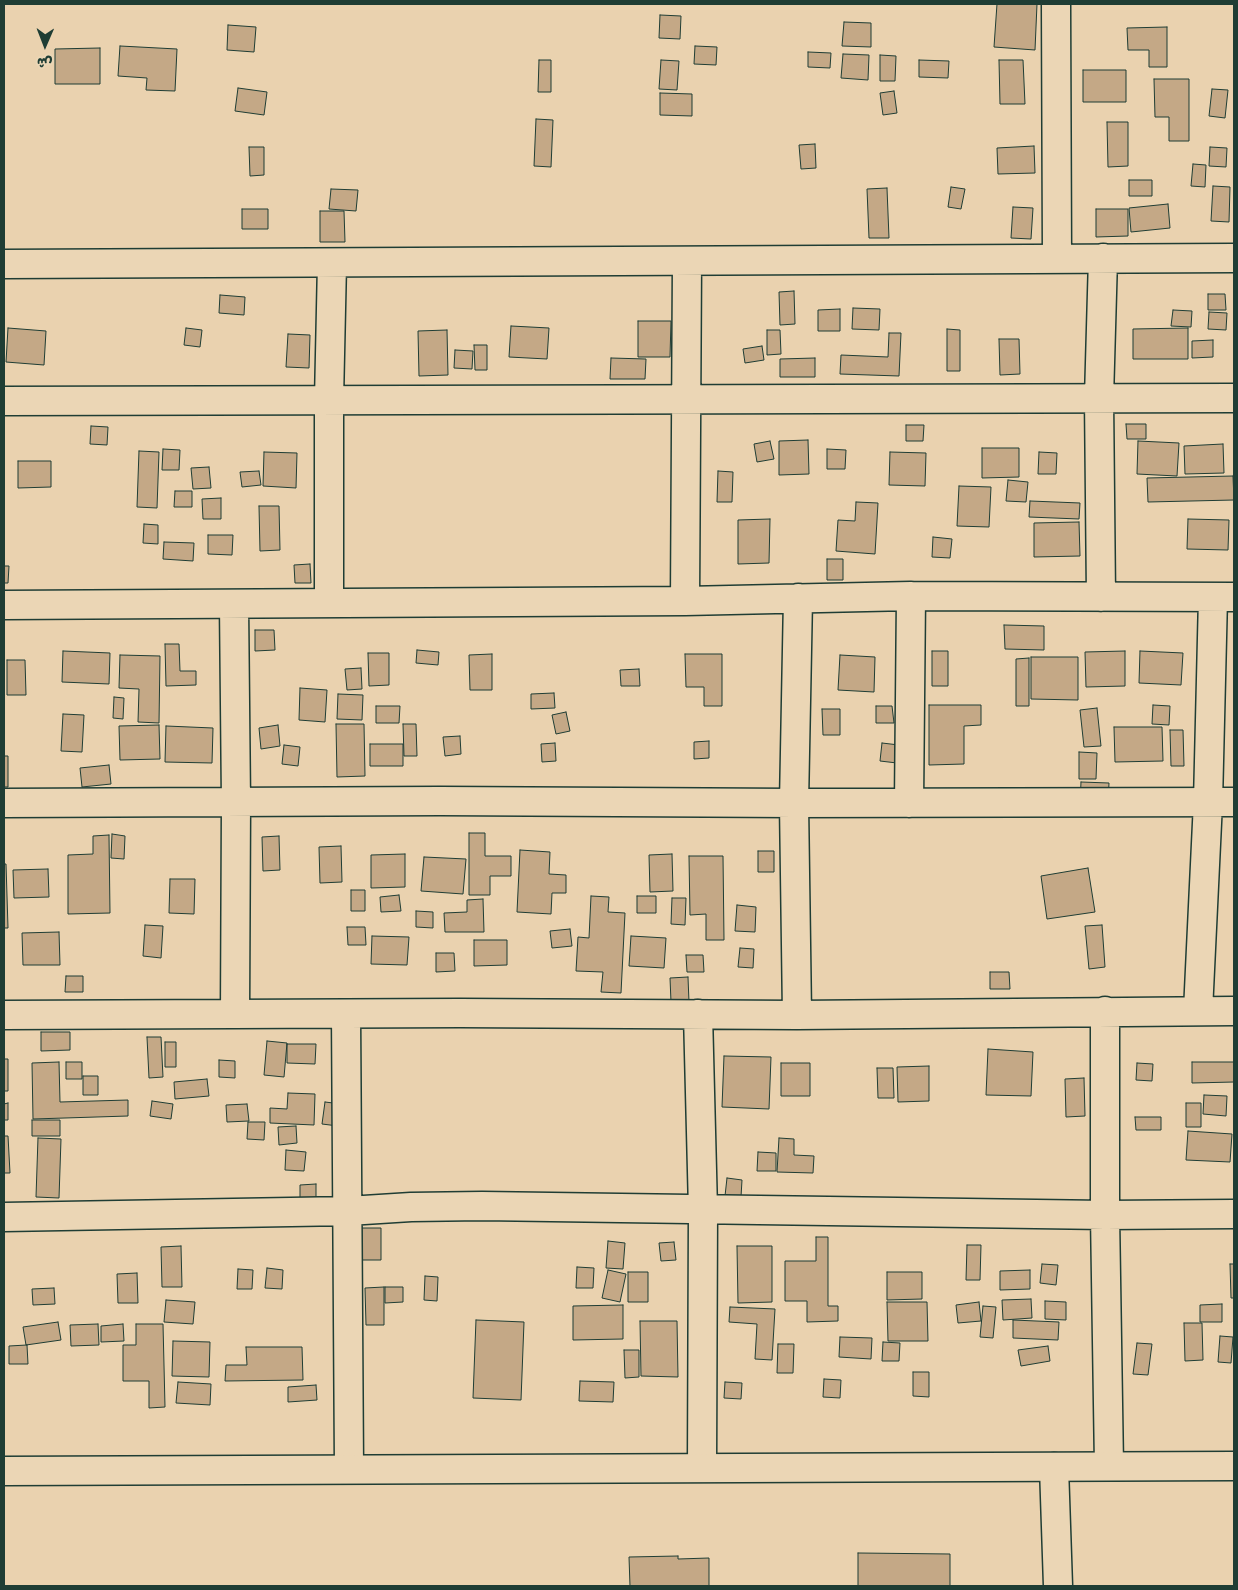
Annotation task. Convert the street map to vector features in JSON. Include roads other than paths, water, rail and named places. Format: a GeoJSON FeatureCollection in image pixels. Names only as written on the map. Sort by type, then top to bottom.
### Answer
{"type":"FeatureCollection","features":[{"type":"Feature","properties":{"kind":"street"},"geometry":{"type":"LineString","coordinates":[[1056,4],[1057,259]]}},
{"type":"Feature","properties":{"kind":"street"},"geometry":{"type":"LineString","coordinates":[[1101,597],[1099,398],[1103,258]]}},
{"type":"Feature","properties":{"kind":"street"},"geometry":{"type":"LineString","coordinates":[[4,264],[1234,258]]}},
{"type":"Feature","properties":{"kind":"street"},"geometry":{"type":"LineString","coordinates":[[685,601],[687,261]]}},
{"type":"Feature","properties":{"kind":"street"},"geometry":{"type":"LineString","coordinates":[[329,603],[329,400],[332,262]]}},
{"type":"Feature","properties":{"kind":"street"},"geometry":{"type":"LineString","coordinates":[[4,401],[1234,398]]}},
{"type":"Feature","properties":{"kind":"street"},"geometry":{"type":"LineString","coordinates":[[909,802],[911,596]]}},
{"type":"Feature","properties":{"kind":"street"},"geometry":{"type":"LineString","coordinates":[[4,605],[685,601],[911,596],[1224,597],[1208,802],[1198,1011]]}},
{"type":"Feature","properties":{"kind":"street"},"geometry":{"type":"LineString","coordinates":[[797,1015],[794,803],[798,598]]}},
{"type":"Feature","properties":{"kind":"street"},"geometry":{"type":"LineString","coordinates":[[234,604],[236,803],[235,1014]]}},
{"type":"Feature","properties":{"kind":"street"},"geometry":{"type":"LineString","coordinates":[[4,804],[1234,802]]}},
{"type":"Feature","properties":{"kind":"street"},"geometry":{"type":"LineString","coordinates":[[1105,1011],[1105,1215],[1109,1466]]}},
{"type":"Feature","properties":{"kind":"street"},"geometry":{"type":"LineString","coordinates":[[4,1015],[797,1015],[1234,1011]]}},
{"type":"Feature","properties":{"kind":"street"},"geometry":{"type":"LineString","coordinates":[[346,1014],[349,1469]]}},
{"type":"Feature","properties":{"kind":"street"},"geometry":{"type":"LineString","coordinates":[[698,1014],[703,1210],[702,1467]]}},
{"type":"Feature","properties":{"kind":"street"},"geometry":{"type":"LineString","coordinates":[[4,1218],[348,1211],[411,1207],[482,1206],[1105,1215],[1234,1214]]}},
{"type":"Feature","properties":{"kind":"street"},"geometry":{"type":"LineString","coordinates":[[4,1471],[1234,1466]]}},
{"type":"Feature","properties":{"kind":"street"},"geometry":{"type":"LineString","coordinates":[[1054,1467],[1058,1586]]}}]}
